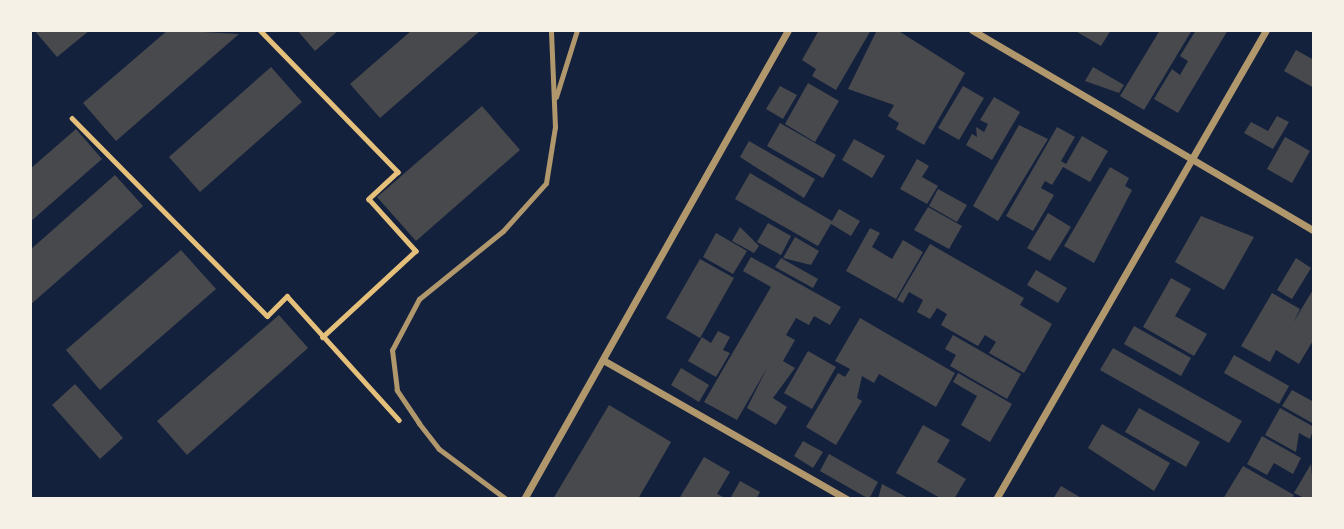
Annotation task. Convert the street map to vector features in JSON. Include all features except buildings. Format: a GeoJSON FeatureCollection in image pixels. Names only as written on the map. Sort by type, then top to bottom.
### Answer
{"type":"FeatureCollection","features":[{"type":"Feature","properties":{"kind":"street"},"geometry":{"type":"LineString","coordinates":[[524,499],[788,30]]}},
{"type":"Feature","properties":{"kind":"street"},"geometry":{"type":"LineString","coordinates":[[972,30],[1194,163],[1314,231]]}},
{"type":"Feature","properties":{"kind":"street"},"geometry":{"type":"LineString","coordinates":[[996,499],[1194,163],[1266,30]]}},
{"type":"Feature","properties":{"kind":"street"},"geometry":{"type":"LineString","coordinates":[[603,360],[847,499]]}},
{"type":"Feature","properties":{"kind":"lane"},"geometry":{"type":"LineString","coordinates":[[506,499],[439,449],[419,423],[397,390],[392,350],[419,299],[503,231],[547,183],[553,105],[551,30]]}},
{"type":"Feature","properties":{"kind":"lane"},"geometry":{"type":"LineString","coordinates":[[553,105],[577,30]]}},
{"type":"Feature","properties":{"kind":"path"},"geometry":{"type":"LineString","coordinates":[[260,30],[398,172],[369,199],[416,251],[323,337]]}},
{"type":"Feature","properties":{"kind":"path"},"geometry":{"type":"LineString","coordinates":[[72,118],[267,316],[287,296],[407,429]]}}]}
